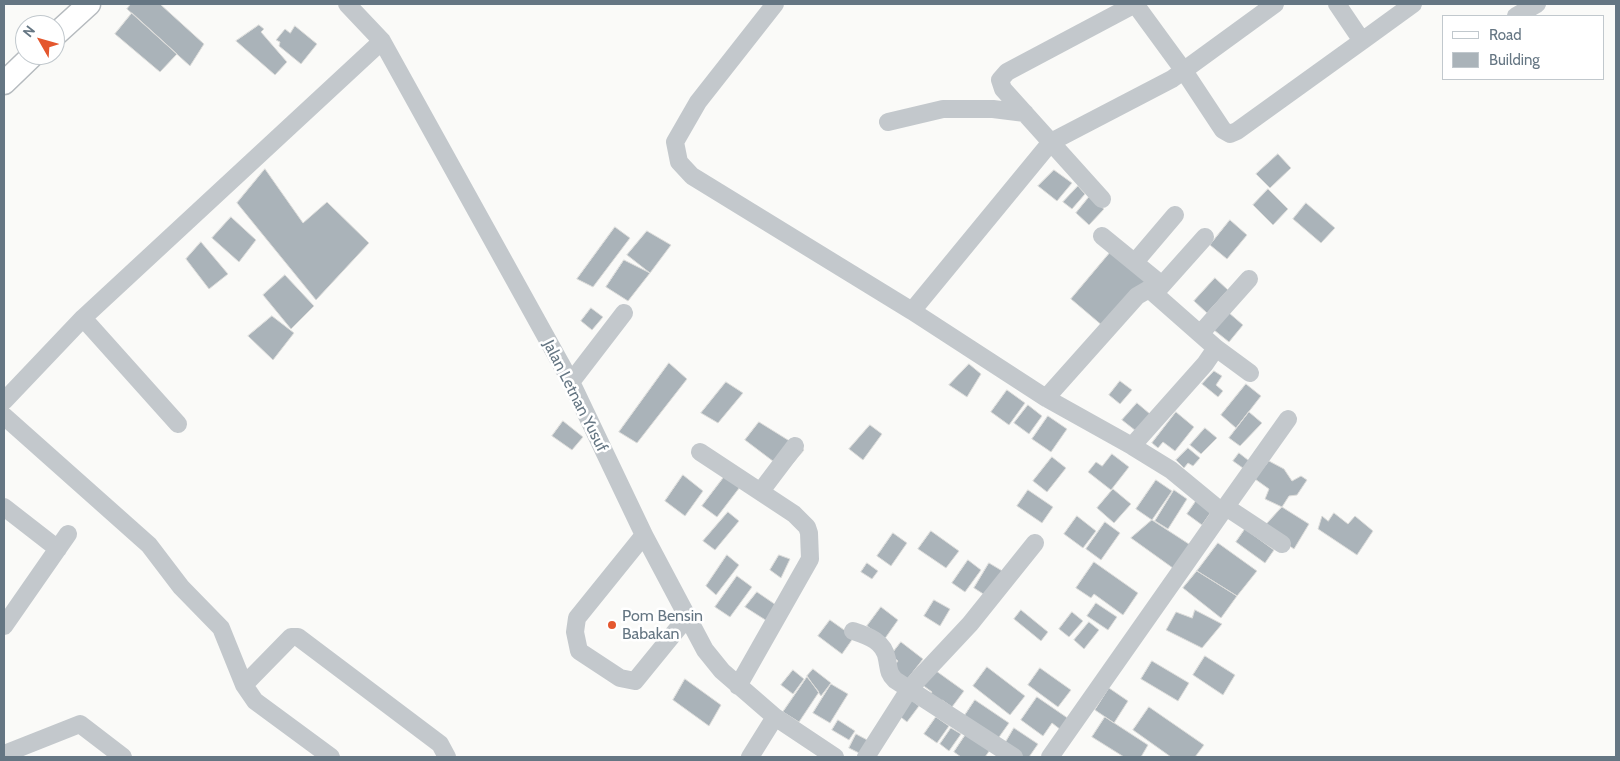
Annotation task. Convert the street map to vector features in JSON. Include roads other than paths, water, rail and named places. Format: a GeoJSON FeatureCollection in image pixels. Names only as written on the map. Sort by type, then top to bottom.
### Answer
{"type":"FeatureCollection","features":[{"type":"Feature","properties":{"kind":"main road"},"geometry":{"type":"LineString","coordinates":[[65,26],[89,4]]}},
{"type":"Feature","properties":{"kind":"main road"},"geometry":{"type":"LineString","coordinates":[[4,83],[23,65]]}},
{"type":"Feature","properties":{"kind":"street","name":"Jalan Letnan Yusuf"},"geometry":{"type":"LineString","coordinates":[[347,4],[382,41],[570,382],[644,535],[705,650],[722,671],[775,717],[835,757]]}},
{"type":"Feature","properties":{"kind":"street"},"geometry":{"type":"LineString","coordinates":[[775,4],[698,102],[675,142],[679,162],[692,176],[912,311],[1046,398],[1171,470],[1224,509],[1282,544]]}},
{"type":"Feature","properties":{"kind":"street"},"geometry":{"type":"LineString","coordinates":[[1102,199],[1003,89],[1000,80],[1002,76],[1135,4],[1184,71],[1223,130],[1230,134],[1237,131],[1413,4]]}},
{"type":"Feature","properties":{"kind":"street"},"geometry":{"type":"LineString","coordinates":[[912,311],[1051,142],[1184,71],[1275,4]]}},
{"type":"Feature","properties":{"kind":"street"},"geometry":{"type":"LineString","coordinates":[[1337,4],[1362,41]]}},
{"type":"Feature","properties":{"kind":"street"},"geometry":{"type":"LineString","coordinates":[[1508,4],[1515,15]]}},
{"type":"Feature","properties":{"kind":"street"},"geometry":{"type":"LineString","coordinates":[[1518,15],[1537,4]]}},
{"type":"Feature","properties":{"kind":"street"},"geometry":{"type":"LineString","coordinates":[[4,401],[83,318],[382,41]]}},
{"type":"Feature","properties":{"kind":"street"},"geometry":{"type":"LineString","coordinates":[[888,122],[943,109],[993,109],[1025,113]]}},
{"type":"Feature","properties":{"kind":"street"},"geometry":{"type":"LineString","coordinates":[[1135,262],[1175,215]]}},
{"type":"Feature","properties":{"kind":"street"},"geometry":{"type":"LineString","coordinates":[[1102,236],[1135,262],[1158,290],[1200,334],[1250,373]]}},
{"type":"Feature","properties":{"kind":"street"},"geometry":{"type":"LineString","coordinates":[[1158,290],[1204,236]]}},
{"type":"Feature","properties":{"kind":"street"},"geometry":{"type":"LineString","coordinates":[[1200,334],[1249,279]]}},
{"type":"Feature","properties":{"kind":"street"},"geometry":{"type":"LineString","coordinates":[[1046,398],[1139,294],[1149,289],[1158,290]]}},
{"type":"Feature","properties":{"kind":"street"},"geometry":{"type":"LineString","coordinates":[[570,382],[624,313]]}},
{"type":"Feature","properties":{"kind":"street"},"geometry":{"type":"LineString","coordinates":[[83,318],[178,424]]}},
{"type":"Feature","properties":{"kind":"street"},"geometry":{"type":"LineString","coordinates":[[1132,446],[1205,364],[1216,348]]}},
{"type":"Feature","properties":{"kind":"street"},"geometry":{"type":"LineString","coordinates":[[4,416],[149,545],[180,587],[222,628],[244,685],[260,706],[331,757]]}},
{"type":"Feature","properties":{"kind":"street"},"geometry":{"type":"LineString","coordinates":[[1050,757],[1288,419]]}},
{"type":"Feature","properties":{"kind":"street"},"geometry":{"type":"LineString","coordinates":[[761,491],[795,446]]}},
{"type":"Feature","properties":{"kind":"street"},"geometry":{"type":"LineString","coordinates":[[700,452],[761,491],[807,527],[811,546],[810,559],[738,686]]}},
{"type":"Feature","properties":{"kind":"street"},"geometry":{"type":"LineString","coordinates":[[4,507],[58,549]]}},
{"type":"Feature","properties":{"kind":"street"},"geometry":{"type":"LineString","coordinates":[[4,626],[68,534]]}},
{"type":"Feature","properties":{"kind":"street"},"geometry":{"type":"LineString","coordinates":[[644,535],[577,618],[575,632],[580,651],[620,678],[635,681],[688,616]]}},
{"type":"Feature","properties":{"kind":"street"},"geometry":{"type":"LineString","coordinates":[[866,757],[910,688],[970,624],[1035,543]]}},
{"type":"Feature","properties":{"kind":"street"},"geometry":{"type":"LineString","coordinates":[[853,631],[869,636],[881,644],[885,650],[888,673],[903,685],[1014,757]]}},
{"type":"Feature","properties":{"kind":"street"},"geometry":{"type":"LineString","coordinates":[[244,685],[294,636],[307,642],[439,753]]}},
{"type":"Feature","properties":{"kind":"street"},"geometry":{"type":"LineString","coordinates":[[750,757],[775,717]]}},
{"type":"Feature","properties":{"kind":"street"},"geometry":{"type":"LineString","coordinates":[[6,755],[80,724],[123,757]]}},
{"type":"Feature","properties":{"kind":"place","name":"Pom Bensin Babakan"},"geometry":{"type":"Point","coordinates":[612,625]}}]}
